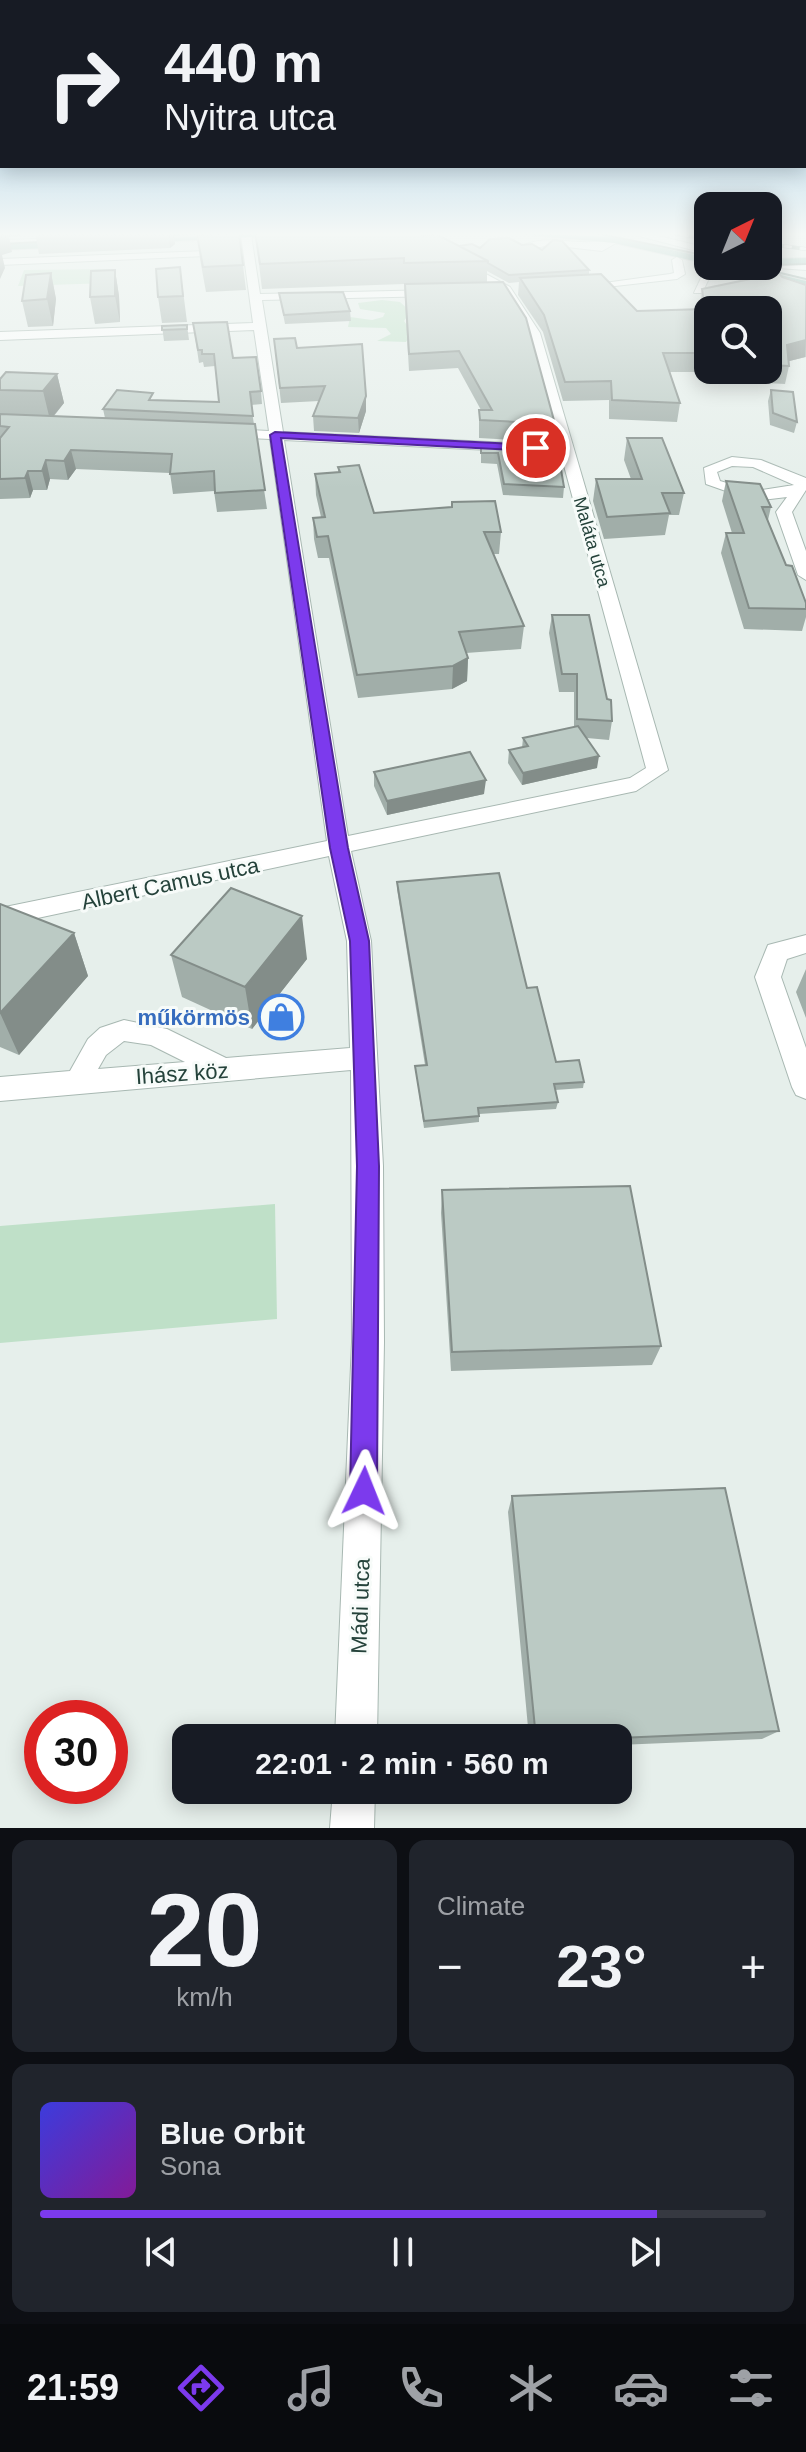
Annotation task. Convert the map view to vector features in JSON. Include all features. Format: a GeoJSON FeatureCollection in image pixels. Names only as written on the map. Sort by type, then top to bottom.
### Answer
{"type":"FeatureCollection","features":[{"type":"Feature","properties":{"kind":"street","name":"Mádi utca"},"geometry":{"type":"LineString","coordinates":[[257,317],[339,848],[359,941],[368,1166],[368,1342],[356,1724]]}},
{"type":"Feature","properties":{"kind":"street","name":"Maláta utca"},"geometry":{"type":"LineString","coordinates":[[525,317],[534,333],[550,449],[657,770]]}},
{"type":"Feature","properties":{"kind":"street"},"geometry":{"type":"LineString","coordinates":[[0,336],[258,326]]}},
{"type":"Feature","properties":{"kind":"street"},"geometry":{"type":"LineString","coordinates":[[214,433],[550,449]]}},
{"type":"Feature","properties":{"kind":"street"},"geometry":{"type":"LineString","coordinates":[[727,463],[755,463],[801,485],[738,494],[714,484],[709,471],[727,463]]}},
{"type":"Feature","properties":{"kind":"street"},"geometry":{"type":"LineString","coordinates":[[801,485],[784,512],[806,574]]}},
{"type":"Feature","properties":{"kind":"street","name":"Albert Camus utca"},"geometry":{"type":"LineString","coordinates":[[0,917],[636,784],[657,770]]}},
{"type":"Feature","properties":{"kind":"street"},"geometry":{"type":"LineString","coordinates":[[806,944],[777,952],[768,977],[806,1087]]}},
{"type":"Feature","properties":{"kind":"street"},"geometry":{"type":"LineString","coordinates":[[79,1081],[95,1049],[121,1030],[145,1031],[224,1070]]}},
{"type":"Feature","properties":{"kind":"street","name":"Ihász köz"},"geometry":{"type":"LineString","coordinates":[[0,1089],[363,1058]]}},
{"type":"Feature","properties":{"kind":"street"},"geometry":{"type":"LineString","coordinates":[[352,1828],[353,1804]]}},
{"type":"Feature","properties":{"kind":"green space"},"geometry":{"type":"Polygon","coordinates":[[[350,317],[372,320],[407,317],[404,321],[412,332],[406,342],[377,341],[391,334],[386,328],[348,327],[350,317]]]}},
{"type":"Feature","properties":{"kind":"green space"},"geometry":{"type":"Polygon","coordinates":[[[275,1204],[277,1319],[0,1343],[0,1226],[275,1204]]]}},
{"type":"Feature","properties":{"kind":"building"},"geometry":{"type":"Polygon","coordinates":[[[407,317],[526,317],[555,424],[480,420],[479,410],[492,410],[459,351],[409,354],[407,317]]]}},
{"type":"Feature","properties":{"kind":"building"},"geometry":{"type":"Polygon","coordinates":[[[545,317],[694,317],[694,353],[663,353],[680,403],[612,400],[611,381],[565,382],[545,317]]]}},
{"type":"Feature","properties":{"kind":"building"},"geometry":{"type":"Polygon","coordinates":[[[782,317],[806,317],[806,340],[787,345],[789,366],[782,366],[782,317]]]}},
{"type":"Feature","properties":{"kind":"building"},"geometry":{"type":"Polygon","coordinates":[[[227,322],[233,358],[256,357],[261,391],[250,392],[253,416],[103,409],[117,390],[153,393],[149,400],[219,402],[214,354],[202,354],[202,350],[198,350],[193,323],[227,322]]]}},
{"type":"Feature","properties":{"kind":"building"},"geometry":{"type":"Polygon","coordinates":[[[187,325],[187,329],[162,330],[162,326],[187,325]]]}},
{"type":"Feature","properties":{"kind":"building"},"geometry":{"type":"Polygon","coordinates":[[[295,338],[297,348],[362,344],[366,396],[358,418],[313,416],[325,386],[280,388],[274,339],[295,338]]]}},
{"type":"Feature","properties":{"kind":"building"},"geometry":{"type":"Polygon","coordinates":[[[6,372],[57,374],[43,391],[0,390],[0,379],[6,372]]]}},
{"type":"Feature","properties":{"kind":"building"},"geometry":{"type":"Polygon","coordinates":[[[771,390],[793,392],[797,422],[773,413],[771,390]]]}},
{"type":"Feature","properties":{"kind":"building"},"geometry":{"type":"Polygon","coordinates":[[[0,414],[255,424],[265,490],[215,493],[214,471],[170,474],[172,454],[71,450],[64,461],[46,460],[42,471],[28,471],[25,478],[0,479],[0,438],[9,427],[0,426],[0,414]]]}},
{"type":"Feature","properties":{"kind":"building"},"geometry":{"type":"Polygon","coordinates":[[[627,438],[662,438],[684,493],[662,493],[670,513],[607,517],[596,479],[642,479],[627,438]]]}},
{"type":"Feature","properties":{"kind":"building"},"geometry":{"type":"Polygon","coordinates":[[[481,443],[557,446],[564,487],[504,484],[498,453],[481,453],[481,443]]]}},
{"type":"Feature","properties":{"kind":"building"},"geometry":{"type":"Polygon","coordinates":[[[359,465],[374,513],[452,507],[452,502],[495,501],[501,532],[484,532],[524,626],[459,632],[468,658],[453,666],[357,675],[328,536],[317,537],[313,518],[325,517],[315,474],[340,472],[338,467],[359,465]]]}},
{"type":"Feature","properties":{"kind":"building"},"geometry":{"type":"Polygon","coordinates":[[[726,481],[760,484],[771,507],[762,507],[786,565],[792,566],[806,609],[749,608],[726,533],[744,533],[726,481]]]}},
{"type":"Feature","properties":{"kind":"building"},"geometry":{"type":"Polygon","coordinates":[[[552,615],[589,615],[607,699],[611,700],[612,721],[577,719],[577,674],[562,674],[552,615]]]}},
{"type":"Feature","properties":{"kind":"building"},"geometry":{"type":"Polygon","coordinates":[[[578,726],[599,756],[523,773],[509,750],[528,746],[523,738],[578,726]]]}},
{"type":"Feature","properties":{"kind":"building"},"geometry":{"type":"Polygon","coordinates":[[[470,752],[486,780],[387,801],[374,772],[470,752]]]}},
{"type":"Feature","properties":{"kind":"building"},"geometry":{"type":"Polygon","coordinates":[[[499,873],[527,988],[537,987],[556,1062],[579,1060],[584,1082],[554,1084],[558,1102],[478,1108],[479,1116],[424,1121],[415,1066],[427,1065],[397,882],[499,873]]]}},
{"type":"Feature","properties":{"kind":"building"},"geometry":{"type":"Polygon","coordinates":[[[231,888],[302,916],[245,987],[171,955],[231,888]]]}},
{"type":"Feature","properties":{"kind":"building"},"geometry":{"type":"Polygon","coordinates":[[[0,904],[74,933],[0,1013],[0,904]]]}},
{"type":"Feature","properties":{"kind":"building"},"geometry":{"type":"Polygon","coordinates":[[[630,1186],[661,1346],[452,1352],[442,1190],[630,1186]]]}},
{"type":"Feature","properties":{"kind":"building"},"geometry":{"type":"Polygon","coordinates":[[[725,1488],[779,1731],[632,1737],[632,1724],[535,1724],[512,1496],[725,1488]]]}},
{"type":"Feature","properties":{"kind":"place","name":"műkörmös"},"geometry":{"type":"Point","coordinates":[281,1017]}},
{"type":"Feature","properties":{"kind":"route"},"geometry":{"type":"LineString","coordinates":[[364,1491],[368,1166],[359,941],[339,848],[275,435],[536,448]]}}]}
